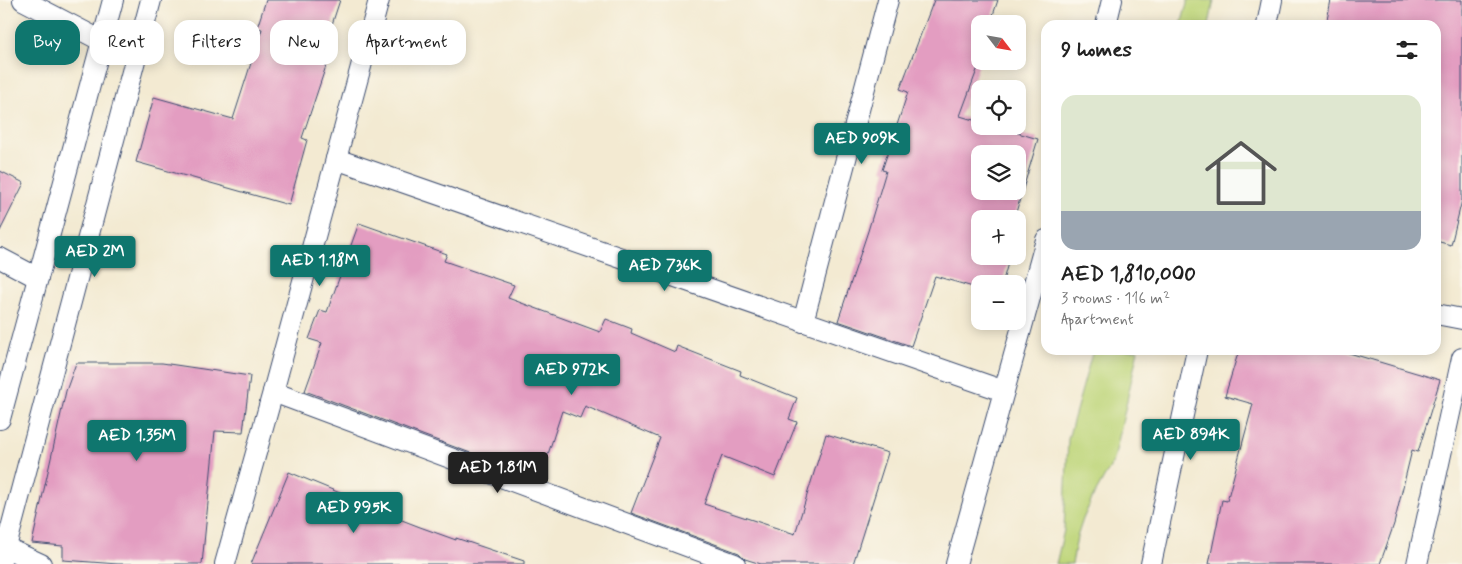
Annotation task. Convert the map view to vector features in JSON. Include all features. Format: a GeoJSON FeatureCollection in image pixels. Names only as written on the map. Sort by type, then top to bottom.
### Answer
{"type":"FeatureCollection","features":[{"type":"Feature","properties":{"kind":"street"},"geometry":{"type":"LineString","coordinates":[[23,0],[90,35]]}},
{"type":"Feature","properties":{"kind":"street"},"geometry":{"type":"LineString","coordinates":[[108,20],[113,0]]}},
{"type":"Feature","properties":{"kind":"street"},"geometry":{"type":"LineString","coordinates":[[41,564],[2,551],[151,0]]}},
{"type":"Feature","properties":{"kind":"street"},"geometry":{"type":"LineString","coordinates":[[225,564],[379,0]]}},
{"type":"Feature","properties":{"kind":"street"},"geometry":{"type":"LineString","coordinates":[[803,322],[888,0]]}},
{"type":"Feature","properties":{"kind":"street"},"geometry":{"type":"LineString","coordinates":[[1107,20],[1112,0]]}},
{"type":"Feature","properties":{"kind":"street"},"geometry":{"type":"LineString","coordinates":[[1268,20],[1272,0]]}},
{"type":"Feature","properties":{"kind":"street"},"geometry":{"type":"LineString","coordinates":[[0,419],[96,65]]}},
{"type":"Feature","properties":{"kind":"street"},"geometry":{"type":"LineString","coordinates":[[336,159],[1004,392]]}},
{"type":"Feature","properties":{"kind":"street"},"geometry":{"type":"LineString","coordinates":[[0,258],[38,278]]}},
{"type":"Feature","properties":{"kind":"street"},"geometry":{"type":"LineString","coordinates":[[956,564],[1041,258]]}},
{"type":"Feature","properties":{"kind":"street"},"geometry":{"type":"LineString","coordinates":[[1441,315],[1462,319]]}},
{"type":"Feature","properties":{"kind":"street"},"geometry":{"type":"LineString","coordinates":[[1151,564],[1196,355]]}},
{"type":"Feature","properties":{"kind":"street"},"geometry":{"type":"LineString","coordinates":[[1416,564],[1462,358]]}},
{"type":"Feature","properties":{"kind":"street"},"geometry":{"type":"LineString","coordinates":[[273,392],[735,564]]}},
{"type":"Feature","properties":{"kind":"green space"},"geometry":{"type":"Polygon","coordinates":[[[1188,0],[1214,0],[1210,20],[1182,20],[1188,0]]]}},
{"type":"Feature","properties":{"kind":"green space"},"geometry":{"type":"Polygon","coordinates":[[[1092,355],[1137,355],[1114,460],[1083,519],[1077,537],[1072,564],[1056,564],[1064,530],[1068,439],[1092,355]]]}},
{"type":"Feature","properties":{"kind":"building"},"geometry":{"type":"Polygon","coordinates":[[[266,0],[340,0],[333,20],[270,20],[270,65],[326,65],[302,138],[307,140],[289,205],[136,162],[154,97],[233,119],[250,65],[260,65],[260,35],[262,29],[260,29],[260,20],[266,0]]]}},
{"type":"Feature","properties":{"kind":"building"},"geometry":{"type":"Polygon","coordinates":[[[934,0],[998,0],[993,15],[971,15],[971,70],[977,70],[973,80],[971,80],[971,86],[960,116],[971,119],[971,135],[1024,135],[1038,139],[1026,179],[1026,145],[971,145],[971,200],[1020,200],[1017,210],[971,210],[971,265],[1007,265],[1005,275],[971,275],[971,286],[935,276],[911,346],[838,321],[868,231],[886,171],[882,170],[908,92],[900,89],[934,0]]]}},
{"type":"Feature","properties":{"kind":"building"},"geometry":{"type":"Polygon","coordinates":[[[1331,0],[1462,0],[1462,200],[1451,245],[1441,242],[1441,20],[1327,20],[1331,0]]]}},
{"type":"Feature","properties":{"kind":"building"},"geometry":{"type":"Polygon","coordinates":[[[0,171],[24,183],[0,231],[0,171]]]}},
{"type":"Feature","properties":{"kind":"building"},"geometry":{"type":"Polygon","coordinates":[[[359,223],[447,254],[444,261],[514,285],[508,298],[600,332],[606,319],[632,329],[631,333],[675,352],[677,346],[741,371],[740,375],[797,398],[789,419],[797,422],[775,477],[722,456],[704,504],[795,534],[826,434],[888,453],[853,564],[761,564],[745,559],[739,553],[631,513],[660,438],[585,406],[580,418],[562,411],[540,479],[305,391],[322,343],[309,339],[320,310],[327,312],[359,223]]]}},
{"type":"Feature","properties":{"kind":"building"},"geometry":{"type":"Polygon","coordinates":[[[1237,355],[1356,355],[1440,380],[1418,452],[1412,450],[1394,524],[1380,564],[1209,564],[1222,500],[1227,501],[1253,404],[1225,396],[1237,355]]]}},
{"type":"Feature","properties":{"kind":"building"},"geometry":{"type":"Polygon","coordinates":[[[76,363],[162,363],[250,376],[243,432],[215,431],[202,564],[118,564],[63,560],[63,546],[32,543],[66,391],[76,363]]]}},
{"type":"Feature","properties":{"kind":"building"},"geometry":{"type":"Polygon","coordinates":[[[289,472],[369,505],[368,507],[456,540],[456,538],[524,561],[524,564],[251,564],[289,472]]]}}]}
